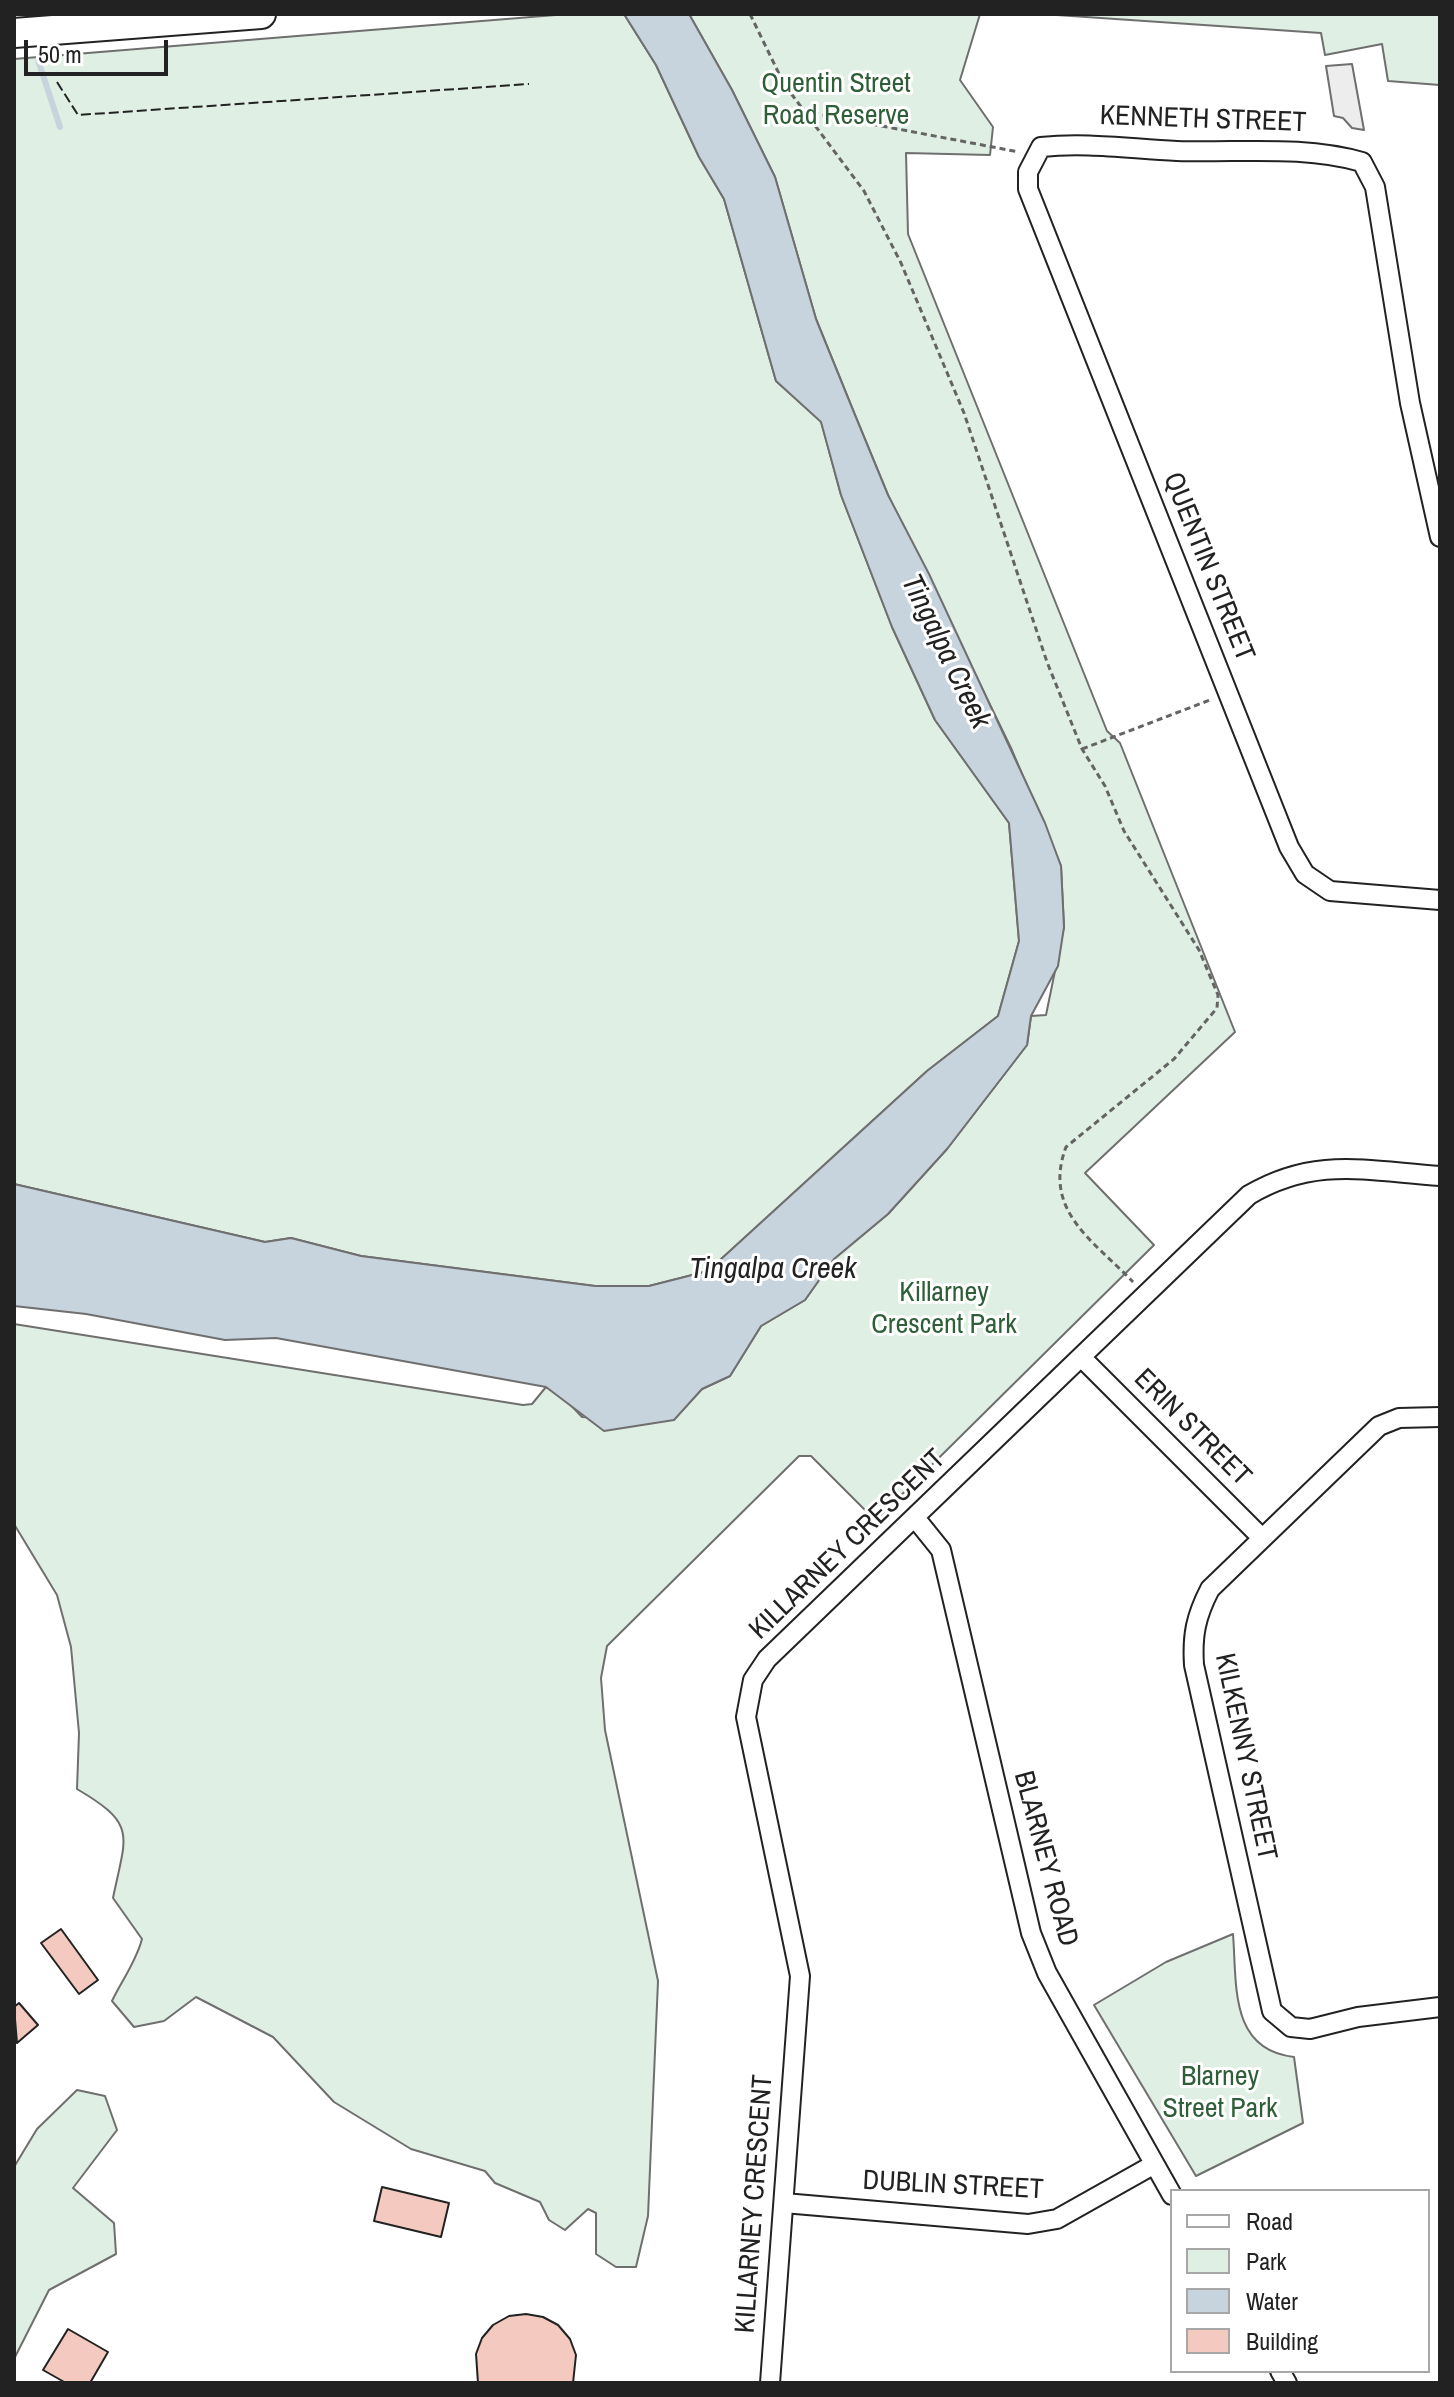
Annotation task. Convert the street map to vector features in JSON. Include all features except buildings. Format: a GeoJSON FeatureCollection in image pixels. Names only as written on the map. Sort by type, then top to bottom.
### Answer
{"type":"FeatureCollection","features":[{"type":"Feature","properties":{"kind":"highway"},"geometry":{"type":"LineString","coordinates":[[14,33],[261,14]]}},
{"type":"Feature","properties":{"kind":"street","name":"KENNETH STREET"},"geometry":{"type":"LineString","coordinates":[[1037,152],[1076,143],[1177,151],[1330,153],[1362,162],[1375,187],[1410,403],[1440,537]]}},
{"type":"Feature","properties":{"kind":"street","name":"QUENTIN STREET"},"geometry":{"type":"LineString","coordinates":[[1037,152],[1028,172],[1028,189],[1289,847],[1305,874],[1330,891],[1440,900]]}},
{"type":"Feature","properties":{"kind":"street","name":"KILLARNEY CRESCENT"},"geometry":{"type":"LineString","coordinates":[[770,2383],[800,1976],[751,1742],[747,1698],[767,1659],[884,1544],[916,1519],[1249,1195],[1277,1178],[1308,1170],[1440,1176]]}},
{"type":"Feature","properties":{"kind":"street","name":"ERIN STREET"},"geometry":{"type":"LineString","coordinates":[[1082,1358],[1261,1537]]}},
{"type":"Feature","properties":{"kind":"street","name":"KILKENNY STREET"},"geometry":{"type":"LineString","coordinates":[[1440,1417],[1399,1418],[1379,1426],[1210,1589],[1198,1612],[1192,1636],[1194,1665],[1272,2011],[1291,2027],[1310,2029],[1358,2017],[1440,2007]]}},
{"type":"Feature","properties":{"kind":"street","name":"BLARNEY ROAD"},"geometry":{"type":"LineString","coordinates":[[916,1519],[941,1550],[1031,1933],[1047,1973],[1170,2192]]}},
{"type":"Feature","properties":{"kind":"street","name":"DUBLIN STREET"},"geometry":{"type":"LineString","coordinates":[[784,2203],[1028,2224],[1057,2219],[1153,2165]]}},
{"type":"Feature","properties":{"kind":"path"},"geometry":{"type":"LineString","coordinates":[[750,14],[784,84],[864,191],[901,263],[964,413],[1047,662],[1082,749],[1105,786],[1124,831],[1199,950],[1218,995],[1217,1008],[1174,1059],[1066,1147],[1059,1166],[1061,1197],[1069,1217],[1146,1296]]}},
{"type":"Feature","properties":{"kind":"path"},"geometry":{"type":"LineString","coordinates":[[803,111],[1037,152]]}},
{"type":"Feature","properties":{"kind":"path"},"geometry":{"type":"LineString","coordinates":[[1082,749],[1228,693]]}},
{"type":"Feature","properties":{"kind":"green space"},"geometry":{"type":"Polygon","coordinates":[[[568,14],[624,14],[656,65],[699,157],[724,199],[776,381],[821,421],[841,495],[892,627],[935,720],[1009,823],[1019,941],[998,1016],[927,1071],[708,1271],[649,1286],[595,1286],[361,1256],[291,1238],[265,1242],[14,1184],[14,59],[568,14]]]}},
{"type":"Feature","properties":{"kind":"green space"},"geometry":{"type":"Polygon","coordinates":[[[689,14],[980,14],[960,80],[993,127],[990,155],[906,153],[908,234],[1107,731],[1120,743],[1235,1032],[1085,1173],[1154,1245],[870,1526],[870,1515],[811,1456],[799,1456],[607,1646],[601,1678],[605,1730],[658,1981],[648,2216],[636,2267],[616,2267],[596,2254],[596,2213],[588,2209],[565,2230],[549,2220],[540,2202],[495,2183],[485,2171],[411,2149],[334,2102],[273,2037],[196,1997],[164,2021],[134,2027],[112,2001],[142,1939],[113,1898],[123,1845],[119,1822],[97,1801],[77,1789],[79,1733],[71,1647],[57,1595],[14,1524],[14,1324],[523,1405],[532,1404],[546,1387],[566,1400],[582,1417],[673,1420],[702,1389],[730,1376],[761,1326],[805,1300],[834,1259],[888,1214],[947,1149],[1027,1045],[1031,1016],[1046,1015],[1064,927],[1061,866],[1011,748],[888,495],[816,319],[775,177],[732,90],[689,14]]]}},
{"type":"Feature","properties":{"kind":"green space"},"geometry":{"type":"Polygon","coordinates":[[[1042,14],[1440,14],[1440,85],[1388,81],[1382,44],[1325,55],[1321,33],[1042,14]]]}},
{"type":"Feature","properties":{"kind":"green space","name":"Blarney Street Park"},"geometry":{"type":"Polygon","coordinates":[[[1233,1934],[1241,2012],[1247,2028],[1258,2042],[1273,2052],[1294,2057],[1303,2123],[1196,2176],[1094,2005],[1166,1962],[1233,1934]]]}},
{"type":"Feature","properties":{"kind":"green space"},"geometry":{"type":"Polygon","coordinates":[[[77,2090],[105,2096],[117,2130],[73,2188],[114,2223],[116,2254],[49,2290],[14,2359],[14,2167],[37,2129],[77,2090]]]}},
{"type":"Feature","properties":{"kind":"shaded area"},"geometry":{"type":"Polygon","coordinates":[[[1352,64],[1364,130],[1352,128],[1343,118],[1334,116],[1326,66],[1352,64]]]}},
{"type":"Feature","properties":{"kind":"water","name":"Tingalpa Creek"},"geometry":{"type":"Polygon","coordinates":[[[624,14],[689,14],[732,90],[775,177],[816,319],[888,495],[929,574],[1045,823],[1061,866],[1064,927],[1058,966],[1031,1016],[1027,1045],[947,1149],[888,1214],[834,1259],[805,1300],[761,1326],[730,1376],[702,1389],[674,1420],[604,1431],[546,1387],[276,1338],[225,1340],[86,1314],[14,1306],[14,1184],[265,1242],[291,1238],[361,1256],[595,1286],[649,1286],[708,1271],[927,1071],[998,1016],[1019,941],[1009,823],[935,720],[892,627],[841,495],[821,422],[776,381],[724,199],[699,157],[656,65],[624,14]]]}},
{"type":"Feature","properties":{"kind":"waterway"},"geometry":{"type":"LineString","coordinates":[[38,60],[60,127]]}},
{"type":"Feature","properties":{"kind":"fence"},"geometry":{"type":"LineString","coordinates":[[57,82],[78,115],[529,84]]}},
{"type":"Feature","properties":{"kind":"park label","name":"Quentin Street Road Reserve"},"geometry":{"type":"Point","coordinates":[836,100]}},
{"type":"Feature","properties":{"kind":"park label","name":"Killarney Crescent Park"},"geometry":{"type":"Point","coordinates":[944,1309]}}]}
